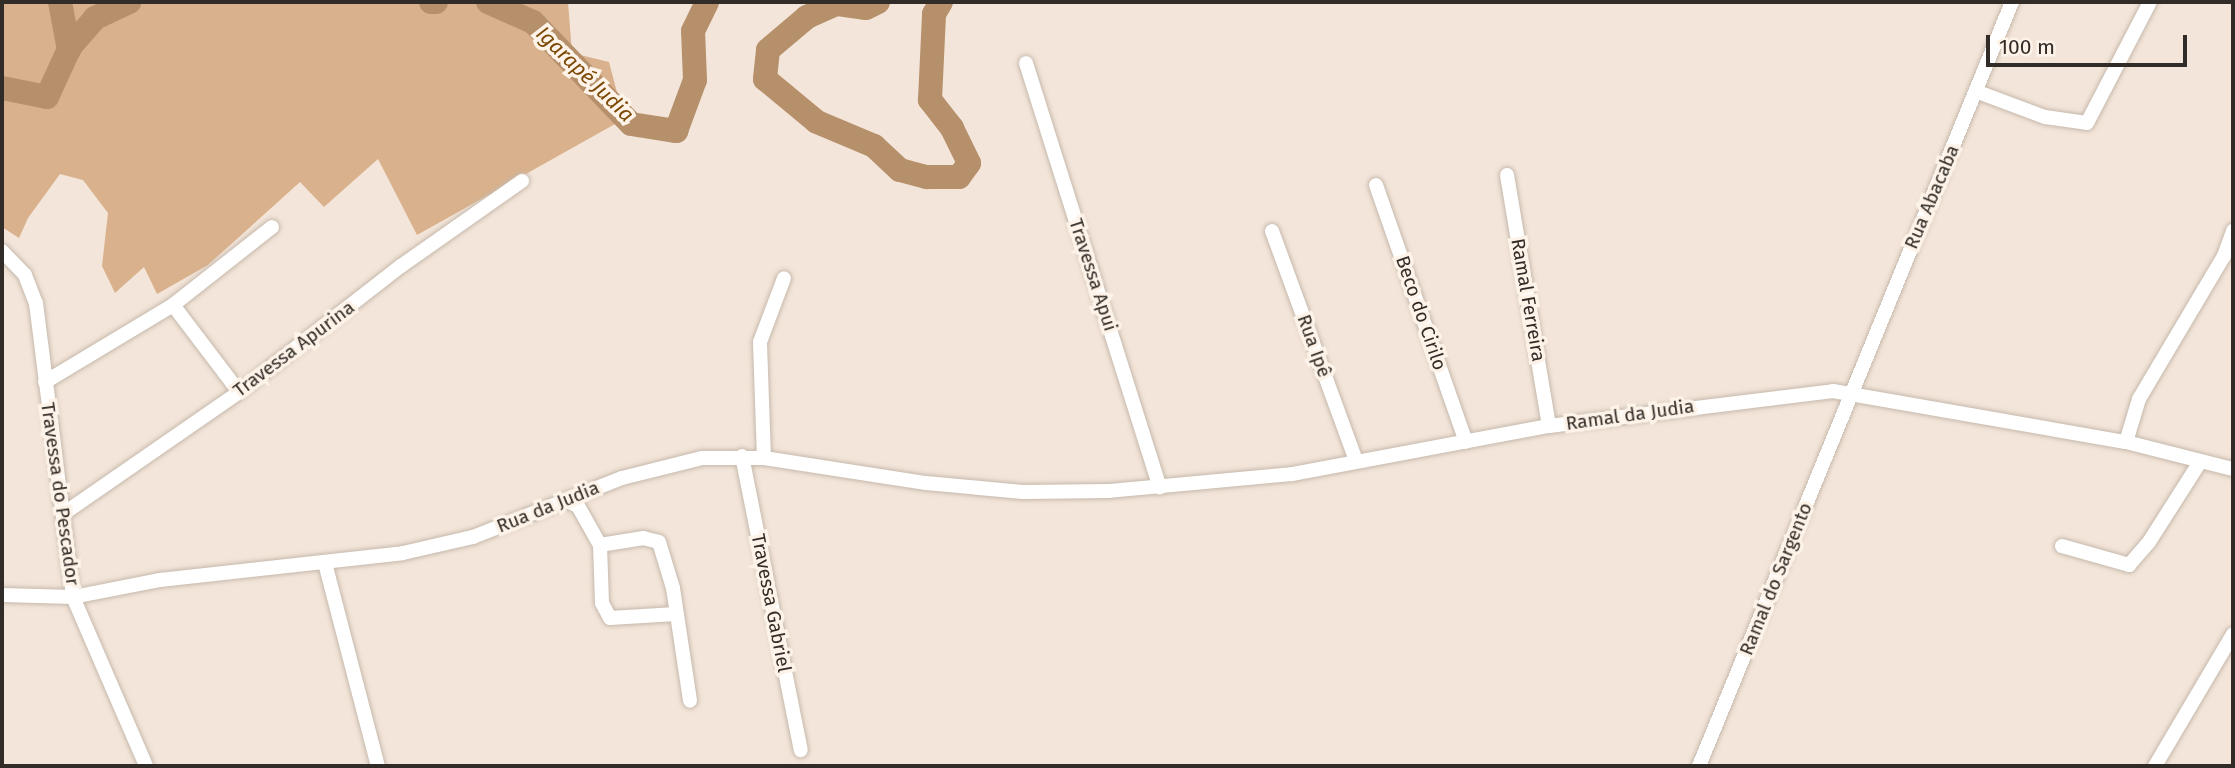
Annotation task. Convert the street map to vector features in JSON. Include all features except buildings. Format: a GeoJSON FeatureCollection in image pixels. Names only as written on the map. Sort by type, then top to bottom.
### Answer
{"type":"FeatureCollection","features":[{"type":"Feature","properties":{"kind":"street","name":"Rua Abacaba"},"geometry":{"type":"LineString","coordinates":[[1855,392],[1913,238],[1978,92],[2012,2]]}},
{"type":"Feature","properties":{"kind":"street"},"geometry":{"type":"LineString","coordinates":[[1978,92],[2045,117],[2087,123],[2150,2]]}},
{"type":"Feature","properties":{"kind":"street","name":"Travessa Apui"},"geometry":{"type":"LineString","coordinates":[[1026,62],[1160,487]]}},
{"type":"Feature","properties":{"kind":"street","name":"Ramal Ferreira"},"geometry":{"type":"LineString","coordinates":[[1507,175],[1549,426]]}},
{"type":"Feature","properties":{"kind":"street","name":"Travessa Apurina"},"geometry":{"type":"LineString","coordinates":[[63,514],[239,392],[401,266],[522,181]]}},
{"type":"Feature","properties":{"kind":"street","name":"Beco do Cirilo"},"geometry":{"type":"LineString","coordinates":[[1376,185],[1466,442]]}},
{"type":"Feature","properties":{"kind":"street"},"geometry":{"type":"LineString","coordinates":[[45,382],[173,305],[272,227]]}},
{"type":"Feature","properties":{"kind":"street"},"geometry":{"type":"LineString","coordinates":[[2126,442],[2139,398],[2224,256],[2233,230]]}},
{"type":"Feature","properties":{"kind":"street","name":"Rua Ipê"},"geometry":{"type":"LineString","coordinates":[[1272,231],[1356,461]]}},
{"type":"Feature","properties":{"kind":"street","name":"Travessa do Pescador"},"geometry":{"type":"LineString","coordinates":[[6,254],[31,286],[73,597],[146,766]]}},
{"type":"Feature","properties":{"kind":"street"},"geometry":{"type":"LineString","coordinates":[[764,458],[760,342],[784,278]]}},
{"type":"Feature","properties":{"kind":"street"},"geometry":{"type":"LineString","coordinates":[[173,305],[239,392]]}},
{"type":"Feature","properties":{"kind":"street","name":"Ramal da Judia"},"geometry":{"type":"LineString","coordinates":[[1023,492],[1160,487],[1292,474],[1549,426],[1783,394],[1855,392],[2126,442],[2233,469]]}},
{"type":"Feature","properties":{"kind":"street","name":"Ramal do Sargento"},"geometry":{"type":"LineString","coordinates":[[1699,766],[1855,392]]}},
{"type":"Feature","properties":{"kind":"street","name":"Travessa Gabriel"},"geometry":{"type":"LineString","coordinates":[[742,456],[801,750]]}},
{"type":"Feature","properties":{"kind":"street","name":"Rua da Judia"},"geometry":{"type":"LineString","coordinates":[[2,595],[73,597],[160,580],[325,563],[473,537],[622,478],[702,458],[764,458],[926,483],[1023,492]]}},
{"type":"Feature","properties":{"kind":"street"},"geometry":{"type":"LineString","coordinates":[[2062,546],[2129,565],[2149,542],[2200,462]]}},
{"type":"Feature","properties":{"kind":"street"},"geometry":{"type":"LineString","coordinates":[[565,500],[578,506],[600,545],[602,603],[610,618],[676,614]]}},
{"type":"Feature","properties":{"kind":"street"},"geometry":{"type":"LineString","coordinates":[[600,545],[643,538],[659,542],[676,614],[690,701]]}},
{"type":"Feature","properties":{"kind":"street"},"geometry":{"type":"LineString","coordinates":[[325,563],[378,766]]}},
{"type":"Feature","properties":{"kind":"street"},"geometry":{"type":"LineString","coordinates":[[2155,766],[2233,634]]}},
{"type":"Feature","properties":{"kind":"shaded area"},"geometry":{"type":"Polygon","coordinates":[[[2,2],[568,2],[572,53],[609,62],[624,119],[417,235],[378,159],[324,207],[300,182],[208,265],[157,294],[144,267],[115,293],[102,266],[108,213],[83,180],[60,174],[28,218],[19,238],[2,227],[2,2]]]}},
{"type":"Feature","properties":{"kind":"waterway"},"geometry":{"type":"LineString","coordinates":[[60,2],[69,50]]}},
{"type":"Feature","properties":{"kind":"waterway","name":"Igarapé Judia"},"geometry":{"type":"LineString","coordinates":[[2,88],[47,97],[70,47],[95,18],[130,2]]}},
{"type":"Feature","properties":{"kind":"waterway","name":"Igarapé Judia"},"geometry":{"type":"LineString","coordinates":[[431,2],[436,2]]}},
{"type":"Feature","properties":{"kind":"waterway","name":"Igarapé Judia"},"geometry":{"type":"LineString","coordinates":[[488,2],[533,22],[631,124],[676,131],[695,80],[693,31],[707,2]]}},
{"type":"Feature","properties":{"kind":"waterway","name":"Igarapé Judia"},"geometry":{"type":"LineString","coordinates":[[878,2],[866,8],[836,4],[807,17],[768,50],[765,79],[817,122],[874,146],[900,170],[927,177],[959,177],[969,163],[952,128],[930,100],[934,14],[941,2]]}}]}
